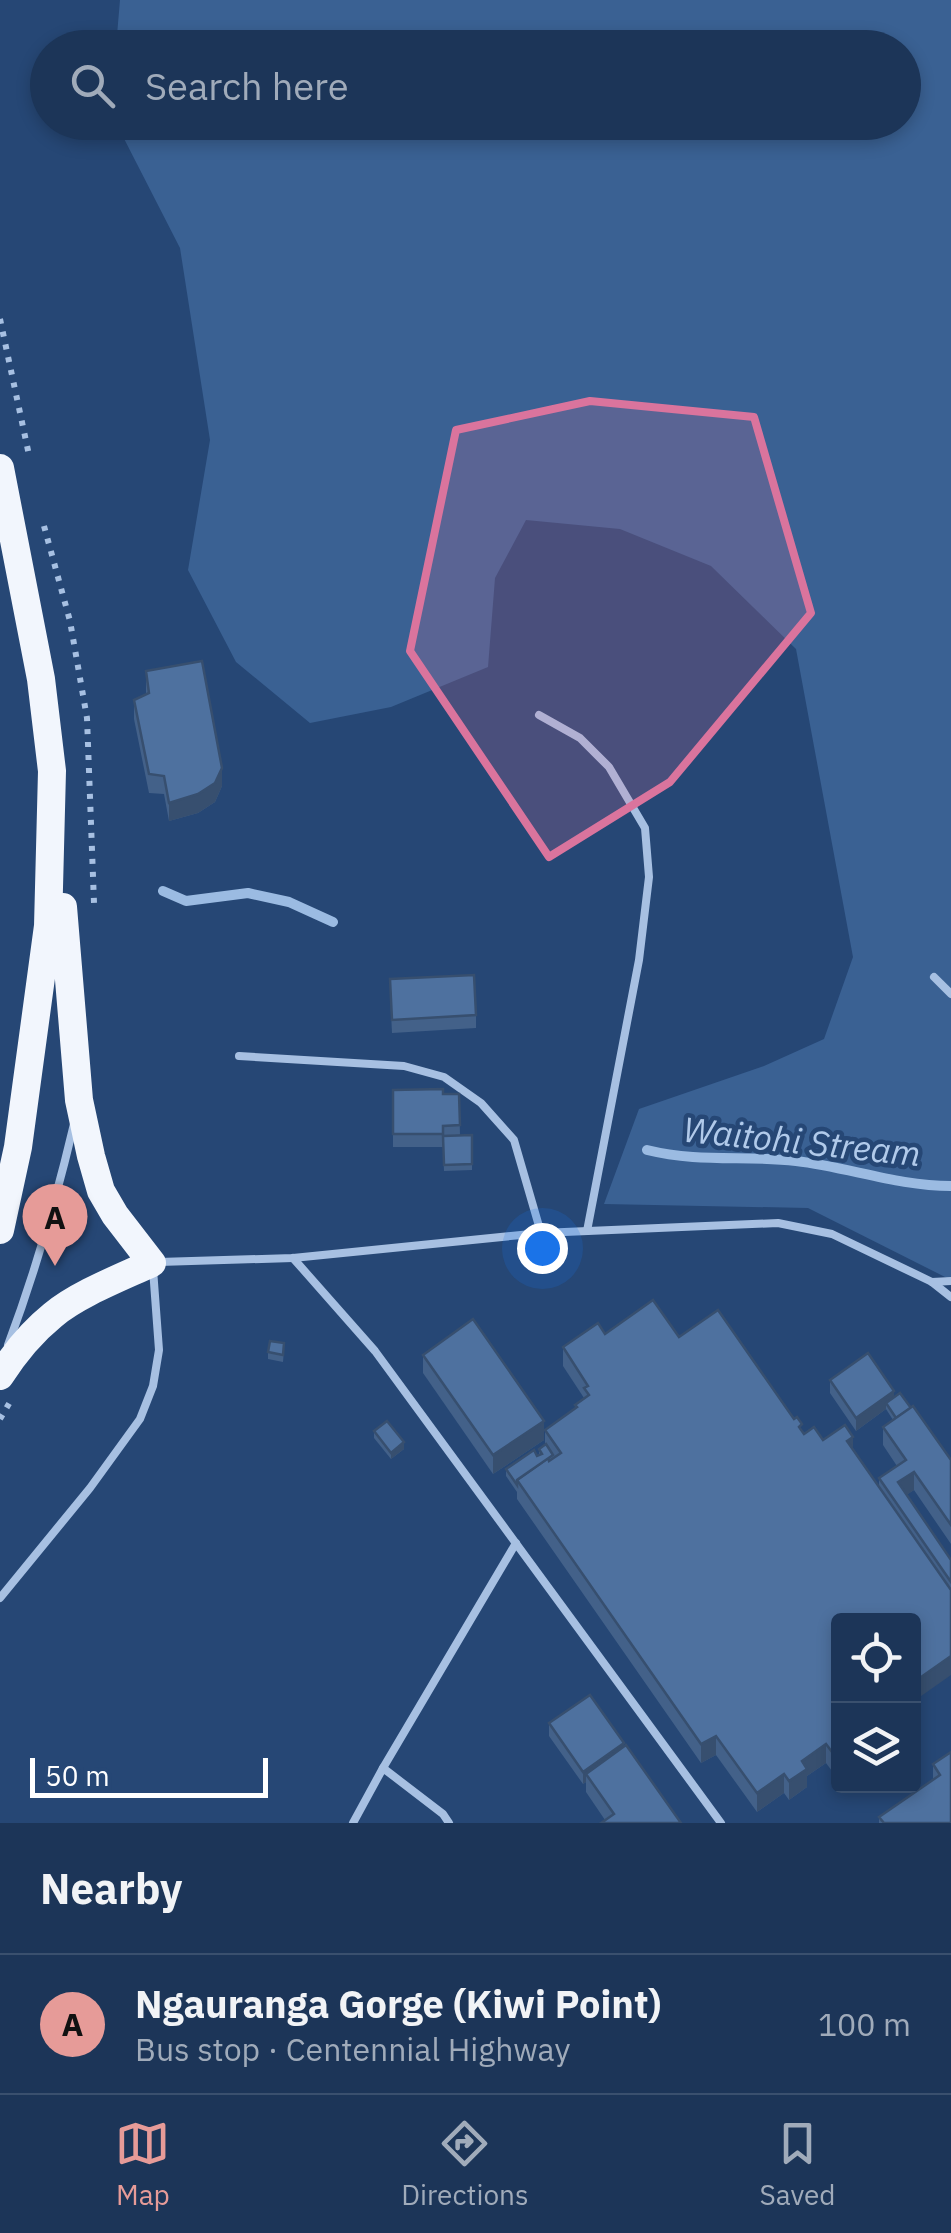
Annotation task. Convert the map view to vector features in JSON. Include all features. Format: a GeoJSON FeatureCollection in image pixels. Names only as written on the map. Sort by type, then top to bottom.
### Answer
{"type":"FeatureCollection","features":[{"type":"Feature","properties":{"kind":"highway"},"geometry":{"type":"LineString","coordinates":[[0,468],[41,679],[79,1100],[101,1190],[152,1262],[54,1314],[0,1372]]}},
{"type":"Feature","properties":{"kind":"highway"},"geometry":{"type":"LineString","coordinates":[[0,1230],[18,1147],[48,926],[52,771]]}},
{"type":"Feature","properties":{"kind":"lane"},"geometry":{"type":"LineString","coordinates":[[540,715],[580,738],[609,766],[645,828],[649,876],[639,960],[588,1231]]}},
{"type":"Feature","properties":{"kind":"lane"},"geometry":{"type":"LineString","coordinates":[[934,976],[951,994]]}},
{"type":"Feature","properties":{"kind":"lane"},"geometry":{"type":"LineString","coordinates":[[239,1056],[404,1066],[444,1077],[481,1103],[514,1140],[541,1233]]}},
{"type":"Feature","properties":{"kind":"lane"},"geometry":{"type":"LineString","coordinates":[[0,1372],[56,1200],[79,1100]]}},
{"type":"Feature","properties":{"kind":"lane"},"geometry":{"type":"LineString","coordinates":[[0,1598],[90,1488],[140,1419],[153,1386],[159,1350],[152,1262],[293,1258],[541,1233],[778,1223],[832,1234],[932,1282],[951,1298]]}},
{"type":"Feature","properties":{"kind":"lane"},"geometry":{"type":"LineString","coordinates":[[293,1258],[375,1351],[721,1823]]}},
{"type":"Feature","properties":{"kind":"lane"},"geometry":{"type":"LineString","coordinates":[[932,1282],[951,1281]]}},
{"type":"Feature","properties":{"kind":"lane"},"geometry":{"type":"LineString","coordinates":[[353,1823],[516,1542]]}},
{"type":"Feature","properties":{"kind":"lane"},"geometry":{"type":"LineString","coordinates":[[384,1768],[449,1823]]}},
{"type":"Feature","properties":{"kind":"highlighted area"},"geometry":{"type":"Polygon","coordinates":[[[590,401],[754,417],[811,613],[670,782],[549,857],[410,651],[456,430],[590,401]]]}},
{"type":"Feature","properties":{"kind":"shaded area"},"geometry":{"type":"Polygon","coordinates":[[[120,0],[951,0],[951,1280],[808,1208],[604,1204],[639,1109],[764,1066],[824,1039],[853,957],[796,649],[711,566],[620,529],[526,520],[495,578],[488,667],[391,707],[310,723],[236,662],[188,570],[210,440],[180,248],[125,140],[921,140],[921,30],[117,30],[120,0]]]}},
{"type":"Feature","properties":{"kind":"building"},"geometry":{"type":"Polygon","coordinates":[[[202,661],[222,768],[215,783],[198,794],[169,803],[164,776],[149,774],[134,700],[149,693],[146,671],[202,661]]]}},
{"type":"Feature","properties":{"kind":"building"},"geometry":{"type":"Polygon","coordinates":[[[474,975],[476,1015],[392,1020],[390,979],[474,975]]]}},
{"type":"Feature","properties":{"kind":"building"},"geometry":{"type":"Polygon","coordinates":[[[443,1089],[443,1094],[459,1094],[460,1125],[443,1126],[443,1134],[393,1134],[393,1090],[443,1089]]]}},
{"type":"Feature","properties":{"kind":"building"},"geometry":{"type":"Polygon","coordinates":[[[472,1135],[472,1164],[444,1165],[443,1136],[472,1135]]]}},
{"type":"Feature","properties":{"kind":"building"},"geometry":{"type":"Polygon","coordinates":[[[653,1300],[679,1337],[718,1310],[794,1419],[797,1417],[802,1424],[799,1427],[804,1434],[814,1427],[823,1440],[845,1425],[853,1437],[847,1441],[951,1590],[951,1656],[921,1677],[921,1613],[831,1613],[831,1751],[826,1744],[802,1761],[807,1769],[789,1781],[784,1774],[757,1793],[716,1736],[701,1744],[517,1480],[561,1453],[545,1430],[589,1395],[584,1388],[588,1386],[563,1347],[598,1323],[605,1334],[653,1300]]]}},
{"type":"Feature","properties":{"kind":"building"},"geometry":{"type":"Polygon","coordinates":[[[473,1319],[544,1421],[493,1455],[423,1355],[473,1319]]]}},
{"type":"Feature","properties":{"kind":"building"},"geometry":{"type":"Polygon","coordinates":[[[270,1341],[284,1343],[283,1355],[268,1352],[270,1341]]]}},
{"type":"Feature","properties":{"kind":"building"},"geometry":{"type":"Polygon","coordinates":[[[868,1353],[894,1391],[856,1418],[830,1380],[868,1353]]]}},
{"type":"Feature","properties":{"kind":"building"},"geometry":{"type":"Polygon","coordinates":[[[900,1393],[911,1408],[896,1418],[886,1403],[900,1393]]]}},
{"type":"Feature","properties":{"kind":"building"},"geometry":{"type":"Polygon","coordinates":[[[913,1406],[951,1460],[951,1525],[914,1472],[898,1482],[951,1560],[951,1582],[879,1478],[906,1460],[883,1427],[913,1406]]]}},
{"type":"Feature","properties":{"kind":"building"},"geometry":{"type":"Polygon","coordinates":[[[387,1421],[404,1442],[391,1453],[374,1431],[387,1421]]]}},
{"type":"Feature","properties":{"kind":"building"},"geometry":{"type":"Polygon","coordinates":[[[546,1444],[553,1455],[517,1480],[517,1485],[506,1469],[534,1450],[537,1456],[542,1454],[539,1449],[546,1444]]]}},
{"type":"Feature","properties":{"kind":"building"},"geometry":{"type":"Polygon","coordinates":[[[590,1695],[624,1743],[583,1772],[549,1723],[590,1695]]]}},
{"type":"Feature","properties":{"kind":"building"},"geometry":{"type":"Polygon","coordinates":[[[626,1745],[681,1823],[601,1823],[614,1814],[586,1774],[626,1745]]]}},
{"type":"Feature","properties":{"kind":"building"},"geometry":{"type":"Polygon","coordinates":[[[951,1752],[951,1823],[884,1823],[879,1817],[914,1793],[921,1793],[921,1788],[940,1775],[933,1764],[951,1752]]]}},
{"type":"Feature","properties":{"kind":"waterway","name":"Waitohi Stream"},"geometry":{"type":"LineString","coordinates":[[163,891],[186,901],[248,893],[289,902],[333,922]]}},
{"type":"Feature","properties":{"kind":"waterway","name":"Waitohi Stream"},"geometry":{"type":"LineString","coordinates":[[647,1150],[685,1156],[796,1161],[912,1183],[951,1186]]}},
{"type":"Feature","properties":{"kind":"place","name":"Ngauranga Gorge (Kiwi Point)"},"geometry":{"type":"Point","coordinates":[55,1266]}}]}
